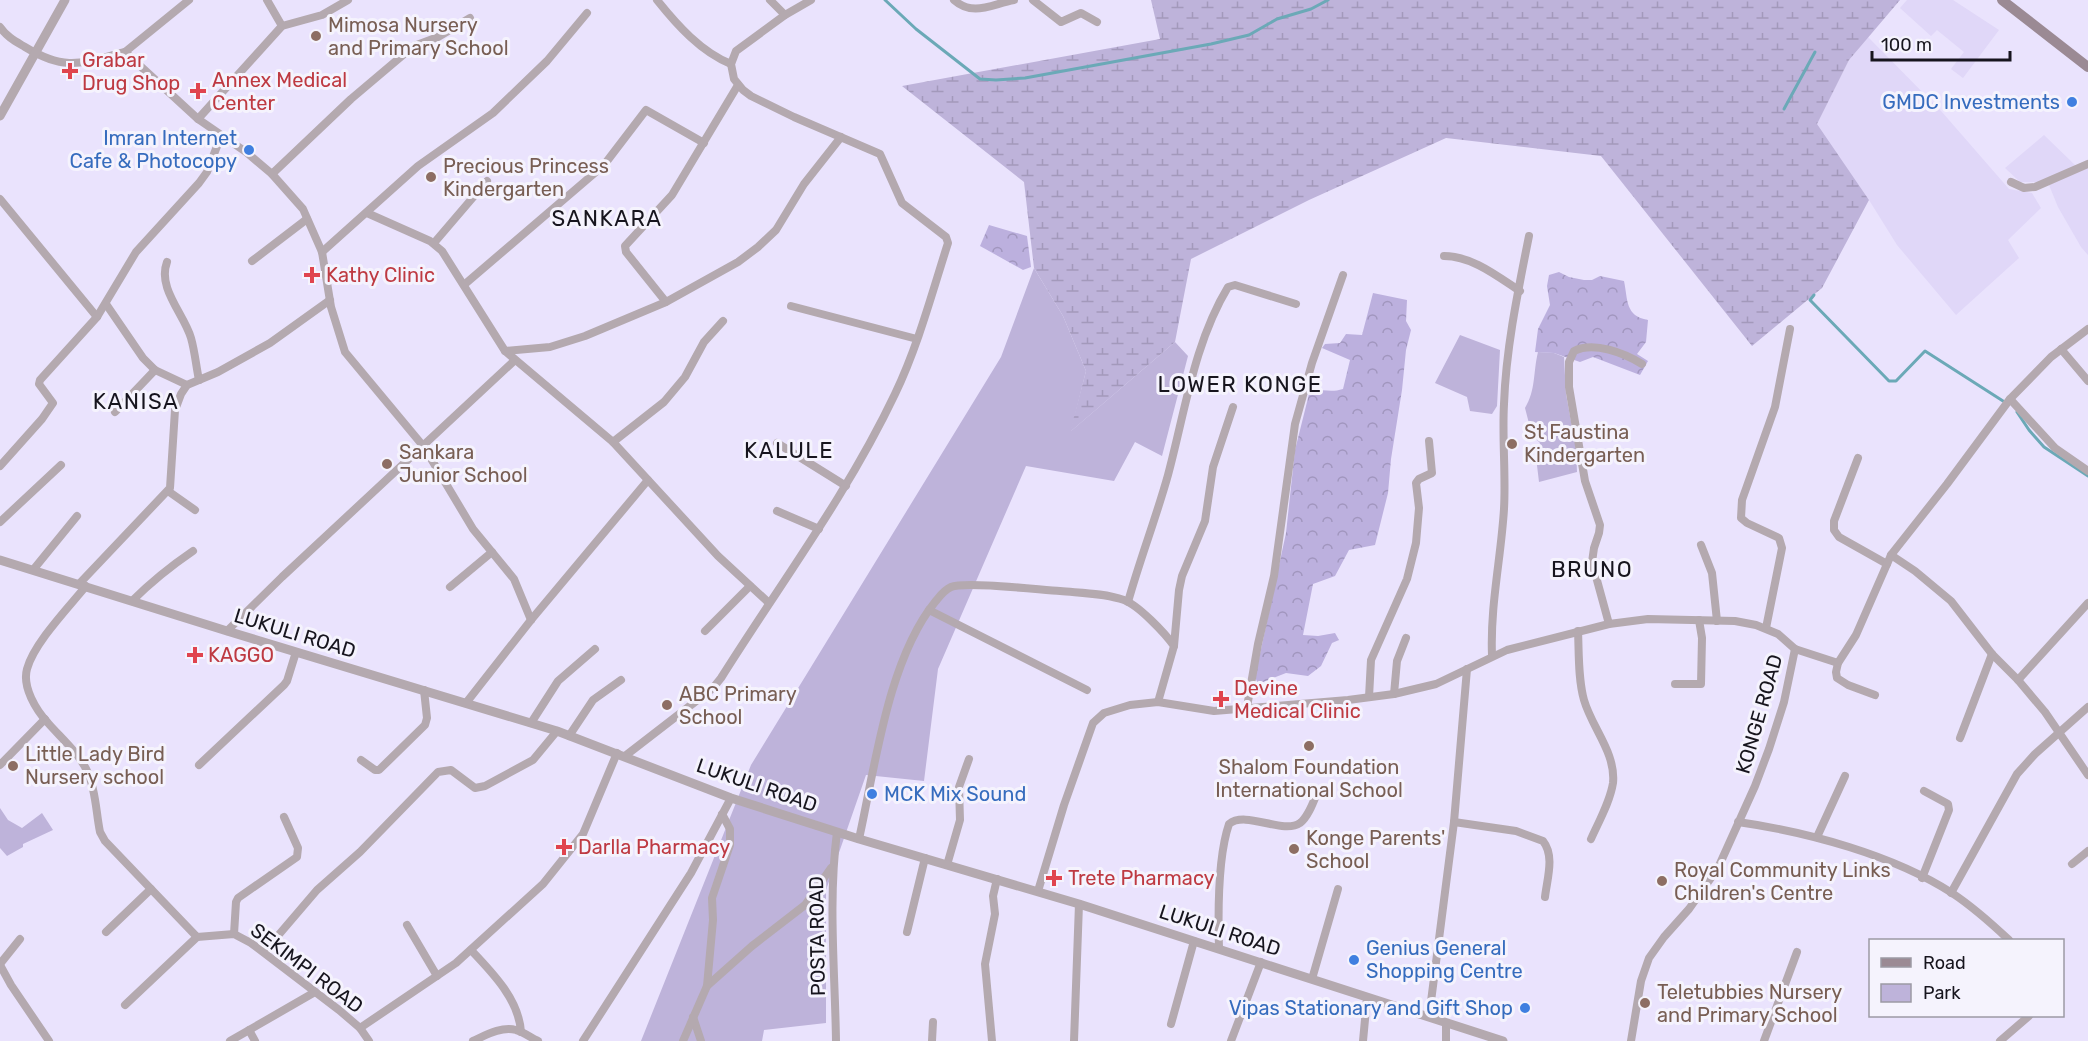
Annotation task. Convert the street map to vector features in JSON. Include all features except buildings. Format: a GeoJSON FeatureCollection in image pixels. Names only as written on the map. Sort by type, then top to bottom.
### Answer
{"type":"FeatureCollection","features":[{"type":"Feature","properties":{"kind":"main road"},"geometry":{"type":"LineString","coordinates":[[2002,0],[2088,67]]}},
{"type":"Feature","properties":{"kind":"street"},"geometry":{"type":"LineString","coordinates":[[0,116],[65,0]]}},
{"type":"Feature","properties":{"kind":"street"},"geometry":{"type":"LineString","coordinates":[[0,27],[5,35],[49,60],[76,64],[125,52],[189,0]]}},
{"type":"Feature","properties":{"kind":"street"},"geometry":{"type":"LineString","coordinates":[[267,0],[282,26]]}},
{"type":"Feature","properties":{"kind":"street"},"geometry":{"type":"LineString","coordinates":[[198,118],[282,26],[322,15],[348,0]]}},
{"type":"Feature","properties":{"kind":"street"},"geometry":{"type":"LineString","coordinates":[[657,0],[694,41],[731,64]]}},
{"type":"Feature","properties":{"kind":"street"},"geometry":{"type":"LineString","coordinates":[[770,0],[785,15]]}},
{"type":"Feature","properties":{"kind":"street"},"geometry":{"type":"LineString","coordinates":[[360,1028],[471,950],[543,884],[581,838],[621,755],[712,688],[721,678],[769,603],[793,571],[846,486],[896,392],[917,339],[948,240],[902,203],[880,154],[752,96],[738,85],[731,70],[736,51],[785,15],[811,0]]}},
{"type":"Feature","properties":{"kind":"street"},"geometry":{"type":"LineString","coordinates":[[954,0],[972,10],[1014,0]]}},
{"type":"Feature","properties":{"kind":"street"},"geometry":{"type":"LineString","coordinates":[[1033,0],[1058,21],[1065,21],[1081,13],[1097,22]]}},
{"type":"Feature","properties":{"kind":"street"},"geometry":{"type":"LineString","coordinates":[[322,252],[428,157],[493,113],[547,61],[587,14]]}},
{"type":"Feature","properties":{"kind":"street"},"geometry":{"type":"LineString","coordinates":[[272,174],[351,99],[414,46],[444,34],[470,18]]}},
{"type":"Feature","properties":{"kind":"street"},"geometry":{"type":"LineString","coordinates":[[125,52],[198,118],[246,152],[272,174],[301,206],[322,252],[330,300],[345,352],[424,447],[470,525],[514,579],[531,620]]}},
{"type":"Feature","properties":{"kind":"street"},"geometry":{"type":"LineString","coordinates":[[666,302],[626,252],[625,246],[672,195],[738,85]]}},
{"type":"Feature","properties":{"kind":"street"},"geometry":{"type":"LineString","coordinates":[[465,284],[604,165],[646,110],[704,143]]}},
{"type":"Feature","properties":{"kind":"street"},"geometry":{"type":"LineString","coordinates":[[0,466],[53,404],[39,384],[40,380],[97,317],[136,252],[189,196],[207,172],[221,136]]}},
{"type":"Feature","properties":{"kind":"street"},"geometry":{"type":"LineString","coordinates":[[505,351],[556,346],[585,336],[666,302],[730,267],[762,244],[778,226],[804,184],[841,136]]}},
{"type":"Feature","properties":{"kind":"street"},"geometry":{"type":"LineString","coordinates":[[2011,182],[2024,188],[2035,187],[2088,164]]}},
{"type":"Feature","properties":{"kind":"street"},"geometry":{"type":"LineString","coordinates":[[434,243],[487,180]]}},
{"type":"Feature","properties":{"kind":"street"},"geometry":{"type":"LineString","coordinates":[[0,200],[97,317]]}},
{"type":"Feature","properties":{"kind":"street"},"geometry":{"type":"LineString","coordinates":[[367,213],[434,243],[442,250],[505,351],[613,442],[718,556],[769,603]]}},
{"type":"Feature","properties":{"kind":"street"},"geometry":{"type":"LineString","coordinates":[[252,261],[307,219]]}},
{"type":"Feature","properties":{"kind":"street"},"geometry":{"type":"LineString","coordinates":[[1492,655],[1492,625],[1506,486],[1504,403],[1512,326],[1529,236]]}},
{"type":"Feature","properties":{"kind":"street"},"geometry":{"type":"LineString","coordinates":[[1444,256],[1457,256],[1476,264],[1520,291]]}},
{"type":"Feature","properties":{"kind":"street"},"geometry":{"type":"LineString","coordinates":[[167,262],[164,269],[165,279],[176,307],[185,321],[199,380]]}},
{"type":"Feature","properties":{"kind":"street"},"geometry":{"type":"LineString","coordinates":[[1247,707],[1258,644],[1274,576],[1295,424],[1312,363],[1343,275]]}},
{"type":"Feature","properties":{"kind":"street"},"geometry":{"type":"LineString","coordinates":[[1128,602],[1167,478],[1195,365],[1221,298],[1228,287],[1235,285],[1296,304]]}},
{"type":"Feature","properties":{"kind":"street"},"geometry":{"type":"LineString","coordinates":[[125,1005],[197,937],[105,841],[100,832],[88,772],[45,719],[28,689],[27,668],[41,642],[82,585],[170,488],[175,410],[187,385],[218,372],[270,343],[330,300]]}},
{"type":"Feature","properties":{"kind":"street"},"geometry":{"type":"LineString","coordinates":[[106,304],[143,358],[155,370],[187,385]]}},
{"type":"Feature","properties":{"kind":"street"},"geometry":{"type":"LineString","coordinates":[[791,306],[917,339]]}},
{"type":"Feature","properties":{"kind":"street"},"geometry":{"type":"LineString","coordinates":[[613,442],[664,402],[685,377],[704,342],[723,321]]}},
{"type":"Feature","properties":{"kind":"street"},"geometry":{"type":"LineString","coordinates":[[1766,628],[1782,549],[1781,543],[1779,538],[1741,518],[1742,500],[1775,407],[1790,329]]}},
{"type":"Feature","properties":{"kind":"street"},"geometry":{"type":"LineString","coordinates":[[1875,695],[1848,685],[1837,678],[1836,672],[1838,663],[1856,635],[1891,555],[2010,399],[2061,349],[2088,329]]}},
{"type":"Feature","properties":{"kind":"street"},"geometry":{"type":"LineString","coordinates":[[1609,624],[1592,562],[1600,525],[1585,481],[1569,387],[1569,362],[1574,351],[1591,346],[1632,358],[1642,364]]}},
{"type":"Feature","properties":{"kind":"street"},"geometry":{"type":"LineString","coordinates":[[2061,349],[2088,381]]}},
{"type":"Feature","properties":{"kind":"street"},"geometry":{"type":"LineString","coordinates":[[227,631],[515,360]]}},
{"type":"Feature","properties":{"kind":"street"},"geometry":{"type":"LineString","coordinates":[[115,412],[155,370]]}},
{"type":"Feature","properties":{"kind":"street"},"geometry":{"type":"LineString","coordinates":[[2010,399],[2055,448],[2088,471]]}},
{"type":"Feature","properties":{"kind":"street"},"geometry":{"type":"LineString","coordinates":[[1158,702],[1174,646],[1182,576],[1205,520],[1214,467],[1233,407]]}},
{"type":"Feature","properties":{"kind":"street"},"geometry":{"type":"LineString","coordinates":[[1369,698],[1371,660],[1407,579],[1416,543],[1419,508],[1416,483],[1419,479],[1432,473],[1429,441]]}},
{"type":"Feature","properties":{"kind":"street"},"geometry":{"type":"LineString","coordinates":[[777,443],[846,486]]}},
{"type":"Feature","properties":{"kind":"street"},"geometry":{"type":"LineString","coordinates":[[1858,458],[1834,521],[1834,530],[1839,537],[1887,564]]}},
{"type":"Feature","properties":{"kind":"street"},"geometry":{"type":"LineString","coordinates":[[0,522],[62,465]]}},
{"type":"Feature","properties":{"kind":"street"},"geometry":{"type":"LineString","coordinates":[[466,703],[531,620],[648,480]]}},
{"type":"Feature","properties":{"kind":"street"},"geometry":{"type":"LineString","coordinates":[[168,491],[195,510]]}},
{"type":"Feature","properties":{"kind":"street"},"geometry":{"type":"LineString","coordinates":[[777,511],[819,529]]}},
{"type":"Feature","properties":{"kind":"street"},"geometry":{"type":"LineString","coordinates":[[33,570],[77,516]]}},
{"type":"Feature","properties":{"kind":"street"},"geometry":{"type":"LineString","coordinates":[[1701,545],[1712,573],[1717,621]]}},
{"type":"Feature","properties":{"kind":"street"},"geometry":{"type":"LineString","coordinates":[[132,601],[155,578],[170,570],[193,551]]}},
{"type":"Feature","properties":{"kind":"street"},"geometry":{"type":"LineString","coordinates":[[450,587],[492,552]]}},
{"type":"Feature","properties":{"kind":"street"},"geometry":{"type":"LineString","coordinates":[[1891,555],[1915,571],[1951,601],[1992,654],[2018,680],[2059,731],[2088,775]]}},
{"type":"Feature","properties":{"kind":"street","name":"LUKULI ROAD"},"geometry":{"type":"LineString","coordinates":[[0,560],[557,731],[731,798],[859,839],[1038,891],[1503,1041]]}},
{"type":"Feature","properties":{"kind":"street"},"geometry":{"type":"LineString","coordinates":[[859,839],[893,688],[906,651],[929,610],[945,590],[957,585],[1091,594],[1128,602],[1162,631],[1174,646]]}},
{"type":"Feature","properties":{"kind":"street"},"geometry":{"type":"LineString","coordinates":[[705,631],[750,586]]}},
{"type":"Feature","properties":{"kind":"street"},"geometry":{"type":"LineString","coordinates":[[2018,680],[2088,603]]}},
{"type":"Feature","properties":{"kind":"street"},"geometry":{"type":"LineString","coordinates":[[929,610],[1087,690]]}},
{"type":"Feature","properties":{"kind":"street"},"geometry":{"type":"LineString","coordinates":[[1038,891],[1064,805],[1093,723],[1099,716],[1111,710],[1158,702],[1214,711],[1394,694],[1436,684],[1492,655],[1578,631],[1648,619],[1736,621],[1766,628],[1778,634],[1795,649]]}},
{"type":"Feature","properties":{"kind":"street"},"geometry":{"type":"LineString","coordinates":[[1675,684],[1701,684],[1702,638],[1699,620]]}},
{"type":"Feature","properties":{"kind":"street"},"geometry":{"type":"LineString","coordinates":[[1578,631],[1584,698],[1592,723],[1611,760],[1613,771],[1613,784],[1608,800],[1591,839]]}},
{"type":"Feature","properties":{"kind":"street"},"geometry":{"type":"LineString","coordinates":[[1394,694],[1397,661],[1407,638]]}},
{"type":"Feature","properties":{"kind":"street"},"geometry":{"type":"LineString","coordinates":[[531,723],[558,681],[595,649]]}},
{"type":"Feature","properties":{"kind":"street","name":"KONGE ROAD"},"geometry":{"type":"LineString","coordinates":[[1631,1041],[1641,981],[1649,958],[1689,909],[1718,868],[1769,749],[1784,702],[1795,649],[1838,663]]}},
{"type":"Feature","properties":{"kind":"street"},"geometry":{"type":"LineString","coordinates":[[199,765],[284,685],[296,652]]}},
{"type":"Feature","properties":{"kind":"street"},"geometry":{"type":"LineString","coordinates":[[1960,738],[1992,654]]}},
{"type":"Feature","properties":{"kind":"street"},"geometry":{"type":"LineString","coordinates":[[1429,1017],[1454,822],[1467,669]]}},
{"type":"Feature","properties":{"kind":"street"},"geometry":{"type":"LineString","coordinates":[[569,736],[593,700],[621,680]]}},
{"type":"Feature","properties":{"kind":"street"},"geometry":{"type":"LineString","coordinates":[[361,760],[375,770],[379,770],[424,725],[427,718],[424,690]]}},
{"type":"Feature","properties":{"kind":"street"},"geometry":{"type":"LineString","coordinates":[[1951,892],[2017,774],[2059,731],[2088,707]]}},
{"type":"Feature","properties":{"kind":"street"},"geometry":{"type":"LineString","coordinates":[[0,765],[45,719]]}},
{"type":"Feature","properties":{"kind":"street"},"geometry":{"type":"LineString","coordinates":[[264,952],[317,890],[360,852],[438,772],[451,770],[475,788],[485,786],[533,760],[557,731]]}},
{"type":"Feature","properties":{"kind":"street"},"geometry":{"type":"LineString","coordinates":[[947,865],[960,820],[959,788],[969,759]]}},
{"type":"Feature","properties":{"kind":"street"},"geometry":{"type":"LineString","coordinates":[[1816,837],[1845,776]]}},
{"type":"Feature","properties":{"kind":"street"},"geometry":{"type":"LineString","coordinates":[[1922,878],[1949,810],[1948,804],[1924,791]]}},
{"type":"Feature","properties":{"kind":"street"},"geometry":{"type":"LineString","coordinates":[[1219,949],[1219,897],[1229,824],[1232,821],[1241,820],[1296,825],[1307,814],[1317,794]]}},
{"type":"Feature","properties":{"kind":"street"},"geometry":{"type":"LineString","coordinates":[[583,1041],[691,873],[731,798]]}},
{"type":"Feature","properties":{"kind":"street"},"geometry":{"type":"LineString","coordinates":[[683,1041],[707,986],[712,898],[730,845],[730,830],[722,814]]}},
{"type":"Feature","properties":{"kind":"street"},"geometry":{"type":"LineString","coordinates":[[234,934],[238,898],[297,857],[298,848],[284,817]]}},
{"type":"Feature","properties":{"kind":"street"},"geometry":{"type":"LineString","coordinates":[[1454,822],[1516,831],[1543,841],[1549,852],[1550,860],[1545,897]]}},
{"type":"Feature","properties":{"kind":"street"},"geometry":{"type":"LineString","coordinates":[[1738,822],[1785,829],[1879,858],[1951,892],[1982,915],[2008,939]]}},
{"type":"Feature","properties":{"kind":"street","name":"POSTA ROAD"},"geometry":{"type":"LineString","coordinates":[[836,1041],[831,910],[832,868],[837,832]]}},
{"type":"Feature","properties":{"kind":"street"},"geometry":{"type":"LineString","coordinates":[[2072,864],[2088,851]]}},
{"type":"Feature","properties":{"kind":"street"},"geometry":{"type":"LineString","coordinates":[[907,932],[925,858]]}},
{"type":"Feature","properties":{"kind":"street"},"geometry":{"type":"LineString","coordinates":[[707,986],[752,946],[805,905],[832,868]]}},
{"type":"Feature","properties":{"kind":"street"},"geometry":{"type":"LineString","coordinates":[[992,1041],[985,964],[995,914],[993,896],[997,879]]}},
{"type":"Feature","properties":{"kind":"street"},"geometry":{"type":"LineString","coordinates":[[106,932],[152,889]]}},
{"type":"Feature","properties":{"kind":"street"},"geometry":{"type":"LineString","coordinates":[[1312,979],[1338,889]]}},
{"type":"Feature","properties":{"kind":"street"},"geometry":{"type":"LineString","coordinates":[[1074,1041],[1078,904]]}},
{"type":"Feature","properties":{"kind":"street"},"geometry":{"type":"LineString","coordinates":[[407,925],[437,975]]}},
{"type":"Feature","properties":{"kind":"street","name":"SEKIMPI ROAD"},"geometry":{"type":"LineString","coordinates":[[197,937],[234,934],[264,952],[360,1028],[369,1041]]}},
{"type":"Feature","properties":{"kind":"street"},"geometry":{"type":"LineString","coordinates":[[20,939],[0,965],[49,1041]]}},
{"type":"Feature","properties":{"kind":"street"},"geometry":{"type":"LineString","coordinates":[[1171,1024],[1194,941]]}},
{"type":"Feature","properties":{"kind":"street"},"geometry":{"type":"LineString","coordinates":[[471,950],[491,971],[507,994],[520,1019],[521,1032]]}},
{"type":"Feature","properties":{"kind":"street"},"geometry":{"type":"LineString","coordinates":[[1764,1041],[1797,952]]}},
{"type":"Feature","properties":{"kind":"street"},"geometry":{"type":"LineString","coordinates":[[1232,1041],[1261,962]]}},
{"type":"Feature","properties":{"kind":"street"},"geometry":{"type":"LineString","coordinates":[[230,1041],[315,992]]}},
{"type":"Feature","properties":{"kind":"street"},"geometry":{"type":"LineString","coordinates":[[1363,1041],[1367,998]]}},
{"type":"Feature","properties":{"kind":"street"},"geometry":{"type":"LineString","coordinates":[[693,1017],[701,1041]]}},
{"type":"Feature","properties":{"kind":"street"},"geometry":{"type":"LineString","coordinates":[[2000,1041],[2028,1017]]}},
{"type":"Feature","properties":{"kind":"street"},"geometry":{"type":"LineString","coordinates":[[932,1041],[933,1023]]}},
{"type":"Feature","properties":{"kind":"street"},"geometry":{"type":"LineString","coordinates":[[1446,1023],[1446,1041]]}},
{"type":"Feature","properties":{"kind":"street"},"geometry":{"type":"LineString","coordinates":[[473,1041],[508,1029],[521,1032],[538,1041]]}},
{"type":"Feature","properties":{"kind":"street"},"geometry":{"type":"LineString","coordinates":[[249,1030],[255,1041]]}},
{"type":"Feature","properties":{"kind":"shaded area"},"geometry":{"type":"Polygon","coordinates":[[[1907,0],[1953,0],[1999,30],[1963,78],[1951,69],[1964,52],[1937,30],[1931,36],[1900,8],[1907,0]]]}},
{"type":"Feature","properties":{"kind":"shaded area"},"geometry":{"type":"Polygon","coordinates":[[[1868,37],[1942,112],[2009,189],[2032,193],[2041,208],[2008,240],[2019,258],[1956,315],[1897,245],[1816,124],[1849,60],[1868,37]]]}},
{"type":"Feature","properties":{"kind":"shaded area"},"geometry":{"type":"Polygon","coordinates":[[[2044,135],[2076,166],[2042,182],[2020,182],[2005,168],[2044,135]]]}},
{"type":"Feature","properties":{"kind":"shaded area"},"geometry":{"type":"Polygon","coordinates":[[[2088,166],[2088,255],[2058,207],[2049,185],[2088,166]]]}},
{"type":"Feature","properties":{"kind":"green space"},"geometry":{"type":"Polygon","coordinates":[[[1151,0],[1900,0],[1849,60],[1817,124],[1869,200],[1822,288],[1752,346],[1601,156],[1446,138],[1309,200],[1191,259],[1175,342],[1070,432],[1086,371],[1063,316],[1034,268],[1024,182],[902,86],[1160,39],[1151,0]]]}},
{"type":"Feature","properties":{"kind":"green space"},"geometry":{"type":"Polygon","coordinates":[[[989,225],[1027,236],[1031,267],[1023,270],[980,246],[989,225]]]}},
{"type":"Feature","properties":{"kind":"green space"},"geometry":{"type":"Polygon","coordinates":[[[1034,268],[1063,316],[1086,371],[1071,431],[1175,342],[1188,356],[1162,456],[1135,442],[1114,481],[1026,466],[938,669],[924,781],[866,775],[826,890],[826,1023],[764,1030],[762,1041],[641,1041],[751,765],[1001,357],[1034,268]]]}},
{"type":"Feature","properties":{"kind":"green space"},"geometry":{"type":"Polygon","coordinates":[[[1559,272],[1584,280],[1592,280],[1600,276],[1624,281],[1631,311],[1648,320],[1646,342],[1637,354],[1648,361],[1640,375],[1593,357],[1580,362],[1554,353],[1535,352],[1538,329],[1550,305],[1547,286],[1549,275],[1559,272]]]}},
{"type":"Feature","properties":{"kind":"green space"},"geometry":{"type":"Polygon","coordinates":[[[1373,293],[1407,300],[1406,321],[1411,330],[1406,350],[1388,493],[1375,545],[1349,550],[1335,576],[1313,584],[1303,635],[1318,636],[1335,633],[1339,640],[1332,643],[1321,666],[1308,676],[1286,673],[1258,684],[1255,677],[1286,533],[1295,450],[1310,390],[1343,389],[1350,360],[1322,348],[1325,344],[1340,343],[1346,334],[1362,335],[1373,293]]]}},
{"type":"Feature","properties":{"kind":"green space"},"geometry":{"type":"Polygon","coordinates":[[[1460,335],[1500,350],[1497,406],[1492,414],[1470,411],[1467,397],[1435,383],[1460,335]]]}},
{"type":"Feature","properties":{"kind":"green space"},"geometry":{"type":"Polygon","coordinates":[[[1538,352],[1554,353],[1564,357],[1566,394],[1576,449],[1577,472],[1539,482],[1536,457],[1540,443],[1532,435],[1525,408],[1533,388],[1538,352]]]}},
{"type":"Feature","properties":{"kind":"green space"},"geometry":{"type":"Polygon","coordinates":[[[0,808],[8,820],[22,828],[42,813],[53,830],[23,844],[23,847],[7,856],[0,848],[0,808]]]}},
{"type":"Feature","properties":{"kind":"waterway"},"geometry":{"type":"LineString","coordinates":[[885,0],[916,29],[980,79],[996,80],[1025,78],[1249,35],[1277,19],[1311,9],[1328,0]]}},
{"type":"Feature","properties":{"kind":"waterway"},"geometry":{"type":"LineString","coordinates":[[1784,109],[1815,52]]}},
{"type":"Feature","properties":{"kind":"waterway"},"geometry":{"type":"LineString","coordinates":[[1814,295],[1810,300],[1889,381],[1896,381],[1925,351],[2003,401]]}},
{"type":"Feature","properties":{"kind":"waterway"},"geometry":{"type":"LineString","coordinates":[[2017,412],[2044,447],[2088,476]]}},
{"type":"Feature","properties":{"kind":"place","name":"Mimosa Nursery and Primary School"},"geometry":{"type":"Point","coordinates":[316,36]}},
{"type":"Feature","properties":{"kind":"place","name":"Grabar Drug Shop"},"geometry":{"type":"Point","coordinates":[70,71]}},
{"type":"Feature","properties":{"kind":"place","name":"Annex Medical Center"},"geometry":{"type":"Point","coordinates":[198,91]}},
{"type":"Feature","properties":{"kind":"place","name":"GMDC Investments"},"geometry":{"type":"Point","coordinates":[2072,102]}},
{"type":"Feature","properties":{"kind":"place","name":"Imran Internet Cafe & Photocopy"},"geometry":{"type":"Point","coordinates":[249,150]}},
{"type":"Feature","properties":{"kind":"place","name":"Precious Princess Kindergarten"},"geometry":{"type":"Point","coordinates":[431,177]}},
{"type":"Feature","properties":{"kind":"place","name":"Kathy Clinic"},"geometry":{"type":"Point","coordinates":[312,275]}},
{"type":"Feature","properties":{"kind":"place","name":"St Faustina Kindergarten"},"geometry":{"type":"Point","coordinates":[1512,444]}},
{"type":"Feature","properties":{"kind":"place","name":"Sankara Junior School"},"geometry":{"type":"Point","coordinates":[387,464]}},
{"type":"Feature","properties":{"kind":"place","name":"KAGGO"},"geometry":{"type":"Point","coordinates":[195,655]}},
{"type":"Feature","properties":{"kind":"place","name":"Devine Medical Clinic"},"geometry":{"type":"Point","coordinates":[1221,699]}},
{"type":"Feature","properties":{"kind":"place","name":"ABC Primary School"},"geometry":{"type":"Point","coordinates":[667,705]}},
{"type":"Feature","properties":{"kind":"place","name":"Shalom Foundation International School"},"geometry":{"type":"Point","coordinates":[1309,746]}},
{"type":"Feature","properties":{"kind":"place","name":"Little Lady Bird Nursery school"},"geometry":{"type":"Point","coordinates":[13,766]}},
{"type":"Feature","properties":{"kind":"place","name":"MCK Mix Sound"},"geometry":{"type":"Point","coordinates":[872,794]}},
{"type":"Feature","properties":{"kind":"place","name":"Darlla Pharmacy"},"geometry":{"type":"Point","coordinates":[564,847]}},
{"type":"Feature","properties":{"kind":"place","name":"Konge Parents' School"},"geometry":{"type":"Point","coordinates":[1294,849]}},
{"type":"Feature","properties":{"kind":"place","name":"Trete Pharmacy"},"geometry":{"type":"Point","coordinates":[1054,878]}},
{"type":"Feature","properties":{"kind":"place","name":"Royal Community Links Children's Centre"},"geometry":{"type":"Point","coordinates":[1662,881]}},
{"type":"Feature","properties":{"kind":"place","name":"Genius General Shopping Centre"},"geometry":{"type":"Point","coordinates":[1354,960]}},
{"type":"Feature","properties":{"kind":"place","name":"Teletubbies Nursery and Primary School"},"geometry":{"type":"Point","coordinates":[1645,1003]}},
{"type":"Feature","properties":{"kind":"place","name":"Vipas Stationary and Gift Shop"},"geometry":{"type":"Point","coordinates":[1525,1008]}},
{"type":"Feature","properties":{"kind":"district","name":"SANKARA"},"geometry":{"type":"Point","coordinates":[607,218]}},
{"type":"Feature","properties":{"kind":"district","name":"LOWER KONGE"},"geometry":{"type":"Point","coordinates":[1240,384]}},
{"type":"Feature","properties":{"kind":"district","name":"KANISA"},"geometry":{"type":"Point","coordinates":[136,401]}},
{"type":"Feature","properties":{"kind":"district","name":"KALULE"},"geometry":{"type":"Point","coordinates":[789,450]}},
{"type":"Feature","properties":{"kind":"district","name":"BRUNO"},"geometry":{"type":"Point","coordinates":[1592,569]}}]}
